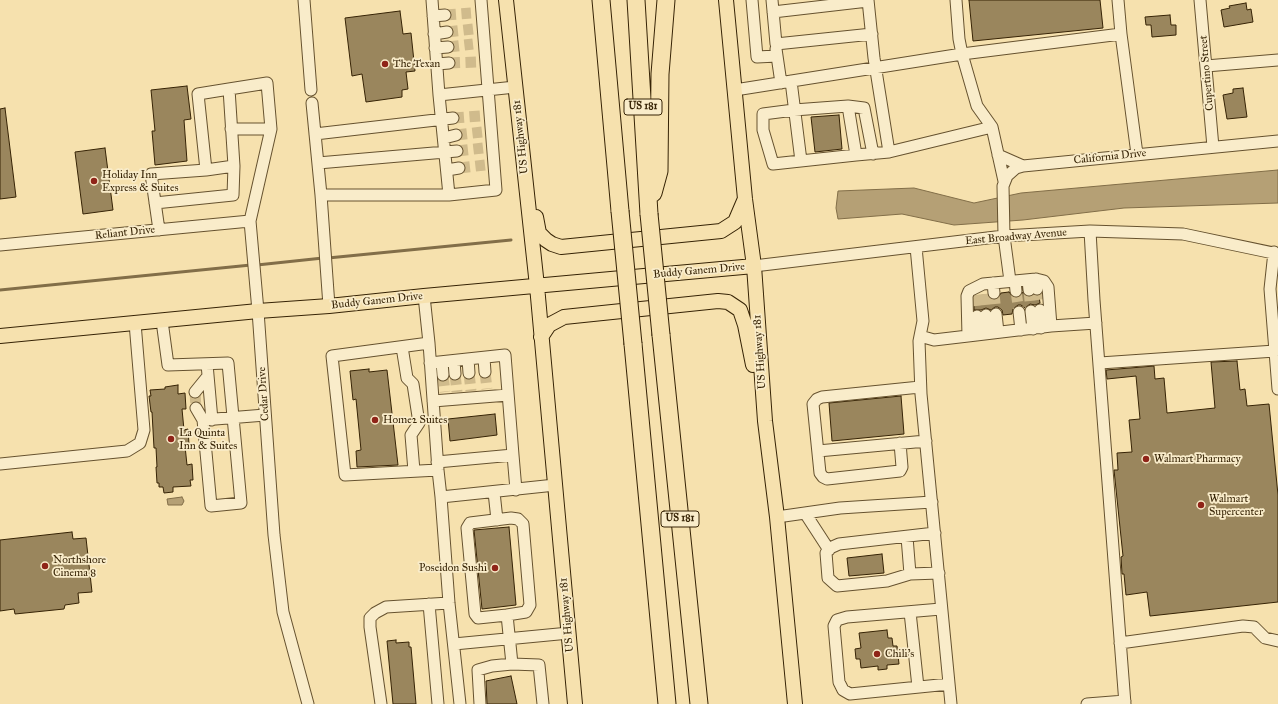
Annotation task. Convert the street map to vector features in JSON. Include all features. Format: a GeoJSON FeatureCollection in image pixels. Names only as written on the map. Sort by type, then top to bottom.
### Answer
{"type":"FeatureCollection","features":[{"type":"Feature","properties":{"kind":"highway","name":"US 181"},"geometry":{"type":"LineString","coordinates":[[601,0],[667,704]]}},
{"type":"Feature","properties":{"kind":"highway","name":"US 181"},"geometry":{"type":"LineString","coordinates":[[636,0],[649,209],[699,704]]}},
{"type":"Feature","properties":{"kind":"highway"},"geometry":{"type":"LineString","coordinates":[[649,209],[659,171],[660,74],[666,0]]}},
{"type":"Feature","properties":{"kind":"main road","name":"US Highway 181"},"geometry":{"type":"LineString","coordinates":[[506,0],[537,286],[575,704]]}},
{"type":"Feature","properties":{"kind":"main road","name":"US Highway 181"},"geometry":{"type":"LineString","coordinates":[[726,0],[745,199],[754,266],[765,421],[777,516],[795,704]]}},
{"type":"Feature","properties":{"kind":"main road"},"geometry":{"type":"LineString","coordinates":[[524,164],[539,233],[552,244],[561,247],[721,231],[735,222],[745,199]]}},
{"type":"Feature","properties":{"kind":"main road","name":"Buddy Ganem Drive"},"geometry":{"type":"LineString","coordinates":[[0,336],[754,266]]}},
{"type":"Feature","properties":{"kind":"main road"},"geometry":{"type":"LineString","coordinates":[[541,337],[549,325],[564,317],[718,301],[728,302],[740,310],[745,325],[765,421]]}},
{"type":"Feature","properties":{"kind":"street"},"geometry":{"type":"LineString","coordinates":[[304,0],[311,90]]}},
{"type":"Feature","properties":{"kind":"street"},"geometry":{"type":"LineString","coordinates":[[432,0],[436,64],[449,194]]}},
{"type":"Feature","properties":{"kind":"street"},"geometry":{"type":"LineString","coordinates":[[321,195],[449,194],[496,190],[489,165],[485,115],[488,90],[481,61],[476,12],[481,0]]}},
{"type":"Feature","properties":{"kind":"street"},"geometry":{"type":"LineString","coordinates":[[752,0],[757,58],[777,56]]}},
{"type":"Feature","properties":{"kind":"street"},"geometry":{"type":"LineString","coordinates":[[772,0],[777,56],[794,110],[801,161]]}},
{"type":"Feature","properties":{"kind":"street"},"geometry":{"type":"LineString","coordinates":[[956,0],[959,39],[962,54],[977,106],[992,126],[1004,181],[1004,236],[1014,284]]}},
{"type":"Feature","properties":{"kind":"street"},"geometry":{"type":"LineString","coordinates":[[1118,0],[1137,154]]}},
{"type":"Feature","properties":{"kind":"street","name":"Cupertino Street"},"geometry":{"type":"LineString","coordinates":[[1200,0],[1213,147]]}},
{"type":"Feature","properties":{"kind":"street"},"geometry":{"type":"LineString","coordinates":[[773,12],[868,1],[876,68],[889,152]]}},
{"type":"Feature","properties":{"kind":"street"},"geometry":{"type":"LineString","coordinates":[[433,16],[445,15]]}},
{"type":"Feature","properties":{"kind":"street"},"geometry":{"type":"LineString","coordinates":[[434,34],[447,32]]}},
{"type":"Feature","properties":{"kind":"street"},"geometry":{"type":"LineString","coordinates":[[776,44],[872,34]]}},
{"type":"Feature","properties":{"kind":"street"},"geometry":{"type":"LineString","coordinates":[[735,90],[962,54],[1121,34]]}},
{"type":"Feature","properties":{"kind":"street"},"geometry":{"type":"LineString","coordinates":[[435,48],[448,47]]}},
{"type":"Feature","properties":{"kind":"street"},"geometry":{"type":"LineString","coordinates":[[1206,66],[1278,60]]}},
{"type":"Feature","properties":{"kind":"street"},"geometry":{"type":"LineString","coordinates":[[436,64],[449,63]]}},
{"type":"Feature","properties":{"kind":"street","name":"Cedar Drive"},"geometry":{"type":"LineString","coordinates":[[229,89],[267,83],[271,129],[250,221],[274,535],[283,612],[308,704]]}},
{"type":"Feature","properties":{"kind":"street"},"geometry":{"type":"LineString","coordinates":[[439,95],[515,87]]}},
{"type":"Feature","properties":{"kind":"street"},"geometry":{"type":"LineString","coordinates":[[154,203],[233,195],[234,166],[229,89],[198,94],[206,170]]}},
{"type":"Feature","properties":{"kind":"street"},"geometry":{"type":"LineString","coordinates":[[312,103],[330,306]]}},
{"type":"Feature","properties":{"kind":"street"},"geometry":{"type":"LineString","coordinates":[[873,154],[864,108],[848,106],[763,114],[763,130],[773,164],[856,155],[873,154],[889,152],[992,126]]}},
{"type":"Feature","properties":{"kind":"street"},"geometry":{"type":"LineString","coordinates":[[848,106],[856,155]]}},
{"type":"Feature","properties":{"kind":"street"},"geometry":{"type":"LineString","coordinates":[[315,134],[453,118]]}},
{"type":"Feature","properties":{"kind":"street"},"geometry":{"type":"LineString","coordinates":[[232,129],[271,129]]}},
{"type":"Feature","properties":{"kind":"street"},"geometry":{"type":"LineString","coordinates":[[444,138],[456,135]]}},
{"type":"Feature","properties":{"kind":"street","name":"California Drive"},"geometry":{"type":"LineString","coordinates":[[1004,181],[1011,171],[1023,166],[1137,154],[1278,142]]}},
{"type":"Feature","properties":{"kind":"street"},"geometry":{"type":"LineString","coordinates":[[318,163],[457,152]]}},
{"type":"Feature","properties":{"kind":"street"},"geometry":{"type":"LineString","coordinates":[[998,155],[1023,166]]}},
{"type":"Feature","properties":{"kind":"street"},"geometry":{"type":"LineString","coordinates":[[159,230],[151,174],[206,170],[234,166]]}},
{"type":"Feature","properties":{"kind":"street"},"geometry":{"type":"LineString","coordinates":[[446,170],[459,168]]}},
{"type":"Feature","properties":{"kind":"street","name":"Reliant Drive"},"geometry":{"type":"LineString","coordinates":[[0,245],[250,221]]}},
{"type":"Feature","properties":{"kind":"street"},"geometry":{"type":"LineString","coordinates":[[1087,704],[1125,702],[1090,231]]}},
{"type":"Feature","properties":{"kind":"street","name":"East Broadway Avenue"},"geometry":{"type":"LineString","coordinates":[[754,266],[1004,236],[1090,231],[1183,234],[1276,253]]}},
{"type":"Feature","properties":{"kind":"street"},"geometry":{"type":"LineString","coordinates":[[916,247],[923,321],[920,336],[920,387],[951,704]]}},
{"type":"Feature","properties":{"kind":"street"},"geometry":{"type":"LineString","coordinates":[[1276,253],[1270,288],[1278,389]]}},
{"type":"Feature","properties":{"kind":"street"},"geometry":{"type":"LineString","coordinates":[[984,334],[966,296],[969,291],[984,290],[1014,284],[1033,284],[1044,281],[1048,287],[1042,328]]}},
{"type":"Feature","properties":{"kind":"street"},"geometry":{"type":"LineString","coordinates":[[424,296],[449,603],[460,704]]}},
{"type":"Feature","properties":{"kind":"street"},"geometry":{"type":"LineString","coordinates":[[1036,311],[1042,328]]}},
{"type":"Feature","properties":{"kind":"street"},"geometry":{"type":"LineString","coordinates":[[1019,312],[1021,330]]}},
{"type":"Feature","properties":{"kind":"street"},"geometry":{"type":"LineString","coordinates":[[984,334],[987,315],[984,334]]}},
{"type":"Feature","properties":{"kind":"street"},"geometry":{"type":"LineString","coordinates":[[162,321],[168,365],[228,363],[241,503],[211,506],[207,364]]}},
{"type":"Feature","properties":{"kind":"street"},"geometry":{"type":"LineString","coordinates":[[0,464],[127,450],[140,443],[144,430],[135,323]]}},
{"type":"Feature","properties":{"kind":"street"},"geometry":{"type":"LineString","coordinates":[[920,336],[934,340],[1096,323]]}},
{"type":"Feature","properties":{"kind":"street"},"geometry":{"type":"LineString","coordinates":[[429,343],[332,356],[345,475],[414,471],[437,466],[513,455]]}},
{"type":"Feature","properties":{"kind":"street"},"geometry":{"type":"LineString","coordinates":[[402,347],[407,378],[413,384],[419,423],[412,435],[414,471]]}},
{"type":"Feature","properties":{"kind":"street"},"geometry":{"type":"LineString","coordinates":[[1100,363],[1275,351]]}},
{"type":"Feature","properties":{"kind":"street"},"geometry":{"type":"LineString","coordinates":[[430,363],[505,355],[516,490]]}},
{"type":"Feature","properties":{"kind":"street"},"geometry":{"type":"LineString","coordinates":[[484,358],[485,372]]}},
{"type":"Feature","properties":{"kind":"street"},"geometry":{"type":"LineString","coordinates":[[468,359],[469,373]]}},
{"type":"Feature","properties":{"kind":"street"},"geometry":{"type":"LineString","coordinates":[[454,361],[455,374]]}},
{"type":"Feature","properties":{"kind":"street"},"geometry":{"type":"LineString","coordinates":[[442,362],[443,375]]}},
{"type":"Feature","properties":{"kind":"street"},"geometry":{"type":"LineString","coordinates":[[194,392],[208,376]]}},
{"type":"Feature","properties":{"kind":"street"},"geometry":{"type":"LineString","coordinates":[[900,443],[902,467],[900,470],[827,479],[820,473],[813,404],[817,399],[822,397],[920,387]]}},
{"type":"Feature","properties":{"kind":"street"},"geometry":{"type":"LineString","coordinates":[[433,401],[445,396],[457,395],[487,393],[508,395]]}},
{"type":"Feature","properties":{"kind":"street"},"geometry":{"type":"LineString","coordinates":[[196,408],[208,420]]}},
{"type":"Feature","properties":{"kind":"street"},"geometry":{"type":"LineString","coordinates":[[208,420],[265,415]]}},
{"type":"Feature","properties":{"kind":"street"},"geometry":{"type":"LineString","coordinates":[[818,451],[926,441]]}},
{"type":"Feature","properties":{"kind":"street"},"geometry":{"type":"LineString","coordinates":[[441,497],[555,486]]}},
{"type":"Feature","properties":{"kind":"street"},"geometry":{"type":"LineString","coordinates":[[494,492],[497,520]]}},
{"type":"Feature","properties":{"kind":"street"},"geometry":{"type":"LineString","coordinates":[[777,516],[840,508],[932,502]]}},
{"type":"Feature","properties":{"kind":"street"},"geometry":{"type":"LineString","coordinates":[[805,513],[828,550]]}},
{"type":"Feature","properties":{"kind":"street"},"geometry":{"type":"LineString","coordinates":[[511,518],[518,519],[523,524],[530,605],[526,612],[507,616],[478,618],[475,614],[467,528],[470,523],[511,518]]}},
{"type":"Feature","properties":{"kind":"street"},"geometry":{"type":"LineString","coordinates":[[935,533],[839,544],[828,550],[826,553],[828,578],[837,586],[887,581],[910,574],[939,573]]}},
{"type":"Feature","properties":{"kind":"street"},"geometry":{"type":"LineString","coordinates":[[907,536],[910,574]]}},
{"type":"Feature","properties":{"kind":"street"},"geometry":{"type":"LineString","coordinates":[[381,704],[370,618],[374,613],[386,607],[449,603]]}},
{"type":"Feature","properties":{"kind":"street"},"geometry":{"type":"LineString","coordinates":[[429,604],[438,704]]}},
{"type":"Feature","properties":{"kind":"street"},"geometry":{"type":"LineString","coordinates":[[942,609],[847,617],[837,620],[834,626],[839,682],[843,690],[850,694],[949,684]]}},
{"type":"Feature","properties":{"kind":"street"},"geometry":{"type":"LineString","coordinates":[[910,612],[918,687]]}},
{"type":"Feature","properties":{"kind":"street"},"geometry":{"type":"LineString","coordinates":[[507,616],[512,664]]}},
{"type":"Feature","properties":{"kind":"street"},"geometry":{"type":"LineString","coordinates":[[1120,643],[1243,626],[1254,627],[1265,638],[1278,641]]}},
{"type":"Feature","properties":{"kind":"street"},"geometry":{"type":"LineString","coordinates":[[454,644],[569,633]]}},
{"type":"Feature","properties":{"kind":"street"},"geometry":{"type":"LineString","coordinates":[[480,704],[478,670],[492,666],[512,664],[539,665],[543,704]]}},
{"type":"Feature","properties":{"kind":"shaded area"},"geometry":{"type":"Polygon","coordinates":[[[1278,170],[1278,203],[1124,208],[1023,220],[954,225],[902,214],[838,219],[836,208],[838,191],[914,188],[974,203],[1021,193],[1278,170]]]}},
{"type":"Feature","properties":{"kind":"shaded area"},"geometry":{"type":"Polygon","coordinates":[[[182,497],[184,501],[182,505],[168,505],[167,499],[182,497]]]}},
{"type":"Feature","properties":{"kind":"building"},"geometry":{"type":"Polygon","coordinates":[[[969,0],[1100,0],[1103,28],[973,41],[969,0]]]}},
{"type":"Feature","properties":{"kind":"building"},"geometry":{"type":"Polygon","coordinates":[[[1246,3],[1247,10],[1251,9],[1253,22],[1224,27],[1221,10],[1230,8],[1229,6],[1246,3]]]}},
{"type":"Feature","properties":{"kind":"building"},"geometry":{"type":"Polygon","coordinates":[[[400,11],[403,34],[411,33],[415,71],[406,72],[408,89],[402,90],[402,97],[366,102],[362,74],[352,76],[345,18],[400,11]]]}},
{"type":"Feature","properties":{"kind":"building"},"geometry":{"type":"Polygon","coordinates":[[[1170,15],[1171,25],[1176,25],[1176,35],[1152,37],[1151,25],[1146,25],[1145,17],[1170,15]]]}},
{"type":"Feature","properties":{"kind":"building"},"geometry":{"type":"Polygon","coordinates":[[[187,86],[191,119],[184,120],[187,161],[155,165],[152,131],[155,131],[151,90],[187,86]]]}},
{"type":"Feature","properties":{"kind":"building"},"geometry":{"type":"Polygon","coordinates":[[[1243,88],[1247,117],[1227,119],[1223,95],[1233,93],[1233,89],[1243,88]]]}},
{"type":"Feature","properties":{"kind":"building"},"geometry":{"type":"Polygon","coordinates":[[[5,108],[16,197],[0,199],[0,109],[5,108]]]}},
{"type":"Feature","properties":{"kind":"building"},"geometry":{"type":"Polygon","coordinates":[[[839,115],[842,149],[815,152],[811,117],[839,115]]]}},
{"type":"Feature","properties":{"kind":"building","name":"Holiday Inn Express & Suites"},"geometry":{"type":"Polygon","coordinates":[[[105,148],[113,210],[83,214],[75,152],[105,148]]]}},
{"type":"Feature","properties":{"kind":"building"},"geometry":{"type":"Polygon","coordinates":[[[1009,292],[1016,298],[1023,292],[1026,296],[1039,296],[1040,303],[1035,305],[1030,304],[1025,308],[1018,305],[1013,309],[1012,314],[1003,315],[1002,310],[998,307],[991,310],[986,308],[974,310],[974,296],[987,295],[991,299],[995,300],[1001,293],[1009,292]]]}},
{"type":"Feature","properties":{"kind":"building"},"geometry":{"type":"Polygon","coordinates":[[[1237,361],[1240,390],[1245,389],[1247,406],[1269,404],[1278,495],[1278,602],[1150,616],[1147,592],[1126,595],[1124,574],[1122,574],[1121,557],[1123,556],[1114,470],[1118,470],[1117,453],[1132,452],[1129,420],[1140,419],[1136,376],[1107,379],[1106,370],[1154,366],[1155,379],[1164,378],[1167,413],[1215,408],[1211,362],[1237,361]]]}},
{"type":"Feature","properties":{"kind":"building","name":"Home2 Suites"},"geometry":{"type":"Polygon","coordinates":[[[369,369],[369,372],[387,370],[398,465],[357,467],[356,451],[361,450],[356,399],[353,400],[350,371],[369,369]]]}},
{"type":"Feature","properties":{"kind":"building","name":"La Quinta Inn & Suites"},"geometry":{"type":"Polygon","coordinates":[[[178,385],[178,394],[185,393],[186,409],[182,409],[184,430],[188,429],[189,445],[185,446],[187,465],[192,464],[193,480],[190,480],[191,486],[173,487],[173,492],[164,493],[163,487],[159,487],[159,483],[157,483],[156,448],[154,448],[152,412],[149,396],[151,396],[150,390],[165,389],[165,387],[178,385]]]}},
{"type":"Feature","properties":{"kind":"building"},"geometry":{"type":"Polygon","coordinates":[[[901,396],[904,434],[832,441],[829,403],[901,396]]]}},
{"type":"Feature","properties":{"kind":"building"},"geometry":{"type":"Polygon","coordinates":[[[495,414],[497,435],[450,441],[448,419],[495,414]]]}},
{"type":"Feature","properties":{"kind":"building","name":"Poseidon Sushi"},"geometry":{"type":"Polygon","coordinates":[[[509,527],[516,605],[482,609],[474,530],[509,527]]]}},
{"type":"Feature","properties":{"kind":"building","name":"Northshore Cinema 8"},"geometry":{"type":"Polygon","coordinates":[[[72,532],[73,539],[86,538],[92,592],[78,593],[79,603],[65,605],[64,609],[15,614],[14,609],[0,611],[0,540],[72,532]]]}},
{"type":"Feature","properties":{"kind":"building"},"geometry":{"type":"Polygon","coordinates":[[[882,554],[884,573],[849,576],[847,558],[882,554]]]}},
{"type":"Feature","properties":{"kind":"building","name":"Chili's"},"geometry":{"type":"Polygon","coordinates":[[[887,630],[888,638],[892,638],[893,646],[897,646],[899,664],[887,665],[887,669],[878,670],[878,666],[861,668],[860,659],[856,659],[855,649],[861,648],[859,633],[887,630]]]}},
{"type":"Feature","properties":{"kind":"building"},"geometry":{"type":"Polygon","coordinates":[[[396,640],[396,643],[409,642],[409,647],[411,647],[416,704],[393,704],[387,641],[396,640]]]}},
{"type":"Feature","properties":{"kind":"building"},"geometry":{"type":"Polygon","coordinates":[[[511,676],[517,704],[487,704],[486,681],[511,676]]]}},
{"type":"Feature","properties":{"kind":"waterway"},"geometry":{"type":"LineString","coordinates":[[328,258],[511,240]]}},
{"type":"Feature","properties":{"kind":"waterway"},"geometry":{"type":"LineString","coordinates":[[257,265],[323,258]]}},
{"type":"Feature","properties":{"kind":"waterway"},"geometry":{"type":"LineString","coordinates":[[0,290],[251,265]]}},
{"type":"Feature","properties":{"kind":"tunnel"},"geometry":{"type":"LineString","coordinates":[[445,15],[471,13]]}},
{"type":"Feature","properties":{"kind":"tunnel"},"geometry":{"type":"LineString","coordinates":[[447,32],[473,29]]}},
{"type":"Feature","properties":{"kind":"tunnel"},"geometry":{"type":"LineString","coordinates":[[448,47],[473,44]]}},
{"type":"Feature","properties":{"kind":"tunnel"},"geometry":{"type":"LineString","coordinates":[[449,63],[476,62]]}},
{"type":"Feature","properties":{"kind":"tunnel"},"geometry":{"type":"LineString","coordinates":[[453,118],[480,116]]}},
{"type":"Feature","properties":{"kind":"tunnel"},"geometry":{"type":"LineString","coordinates":[[456,135],[482,132]]}},
{"type":"Feature","properties":{"kind":"tunnel"},"geometry":{"type":"LineString","coordinates":[[457,151],[483,148]]}},
{"type":"Feature","properties":{"kind":"tunnel"},"geometry":{"type":"LineString","coordinates":[[459,168],[485,165]]}},
{"type":"Feature","properties":{"kind":"tunnel"},"geometry":{"type":"LineString","coordinates":[[1037,289],[1040,310]]}},
{"type":"Feature","properties":{"kind":"tunnel"},"geometry":{"type":"LineString","coordinates":[[1029,290],[1031,311]]}},
{"type":"Feature","properties":{"kind":"tunnel"},"geometry":{"type":"LineString","coordinates":[[1016,291],[1019,312]]}},
{"type":"Feature","properties":{"kind":"tunnel"},"geometry":{"type":"LineString","coordinates":[[994,293],[996,314]]}},
{"type":"Feature","properties":{"kind":"tunnel"},"geometry":{"type":"LineString","coordinates":[[984,294],[986,315]]}},
{"type":"Feature","properties":{"kind":"tunnel"},"geometry":{"type":"LineString","coordinates":[[975,295],[977,316]]}},
{"type":"Feature","properties":{"kind":"tunnel"},"geometry":{"type":"LineString","coordinates":[[485,372],[487,389]]}},
{"type":"Feature","properties":{"kind":"tunnel"},"geometry":{"type":"LineString","coordinates":[[469,373],[471,391]]}},
{"type":"Feature","properties":{"kind":"tunnel"},"geometry":{"type":"LineString","coordinates":[[455,374],[457,392]]}},
{"type":"Feature","properties":{"kind":"tunnel"},"geometry":{"type":"LineString","coordinates":[[443,375],[445,392]]}},
{"type":"Feature","properties":{"kind":"tunnel"},"geometry":{"type":"LineString","coordinates":[[195,392],[196,408]]}},
{"type":"Feature","properties":{"kind":"place","name":"The Texan"},"geometry":{"type":"Point","coordinates":[385,64]}},
{"type":"Feature","properties":{"kind":"place","name":"Holiday Inn Express & Suites"},"geometry":{"type":"Point","coordinates":[94,181]}},
{"type":"Feature","properties":{"kind":"place","name":"Home2 Suites"},"geometry":{"type":"Point","coordinates":[375,420]}},
{"type":"Feature","properties":{"kind":"place","name":"La Quinta Inn & Suites"},"geometry":{"type":"Point","coordinates":[171,439]}},
{"type":"Feature","properties":{"kind":"place","name":"Walmart Pharmacy"},"geometry":{"type":"Point","coordinates":[1146,459]}},
{"type":"Feature","properties":{"kind":"place","name":"Walmart Supercenter"},"geometry":{"type":"Point","coordinates":[1201,505]}},
{"type":"Feature","properties":{"kind":"place","name":"Northshore Cinema 8"},"geometry":{"type":"Point","coordinates":[45,566]}},
{"type":"Feature","properties":{"kind":"place","name":"Poseidon Sushi"},"geometry":{"type":"Point","coordinates":[495,568]}},
{"type":"Feature","properties":{"kind":"place","name":"Chili's"},"geometry":{"type":"Point","coordinates":[877,654]}}]}
